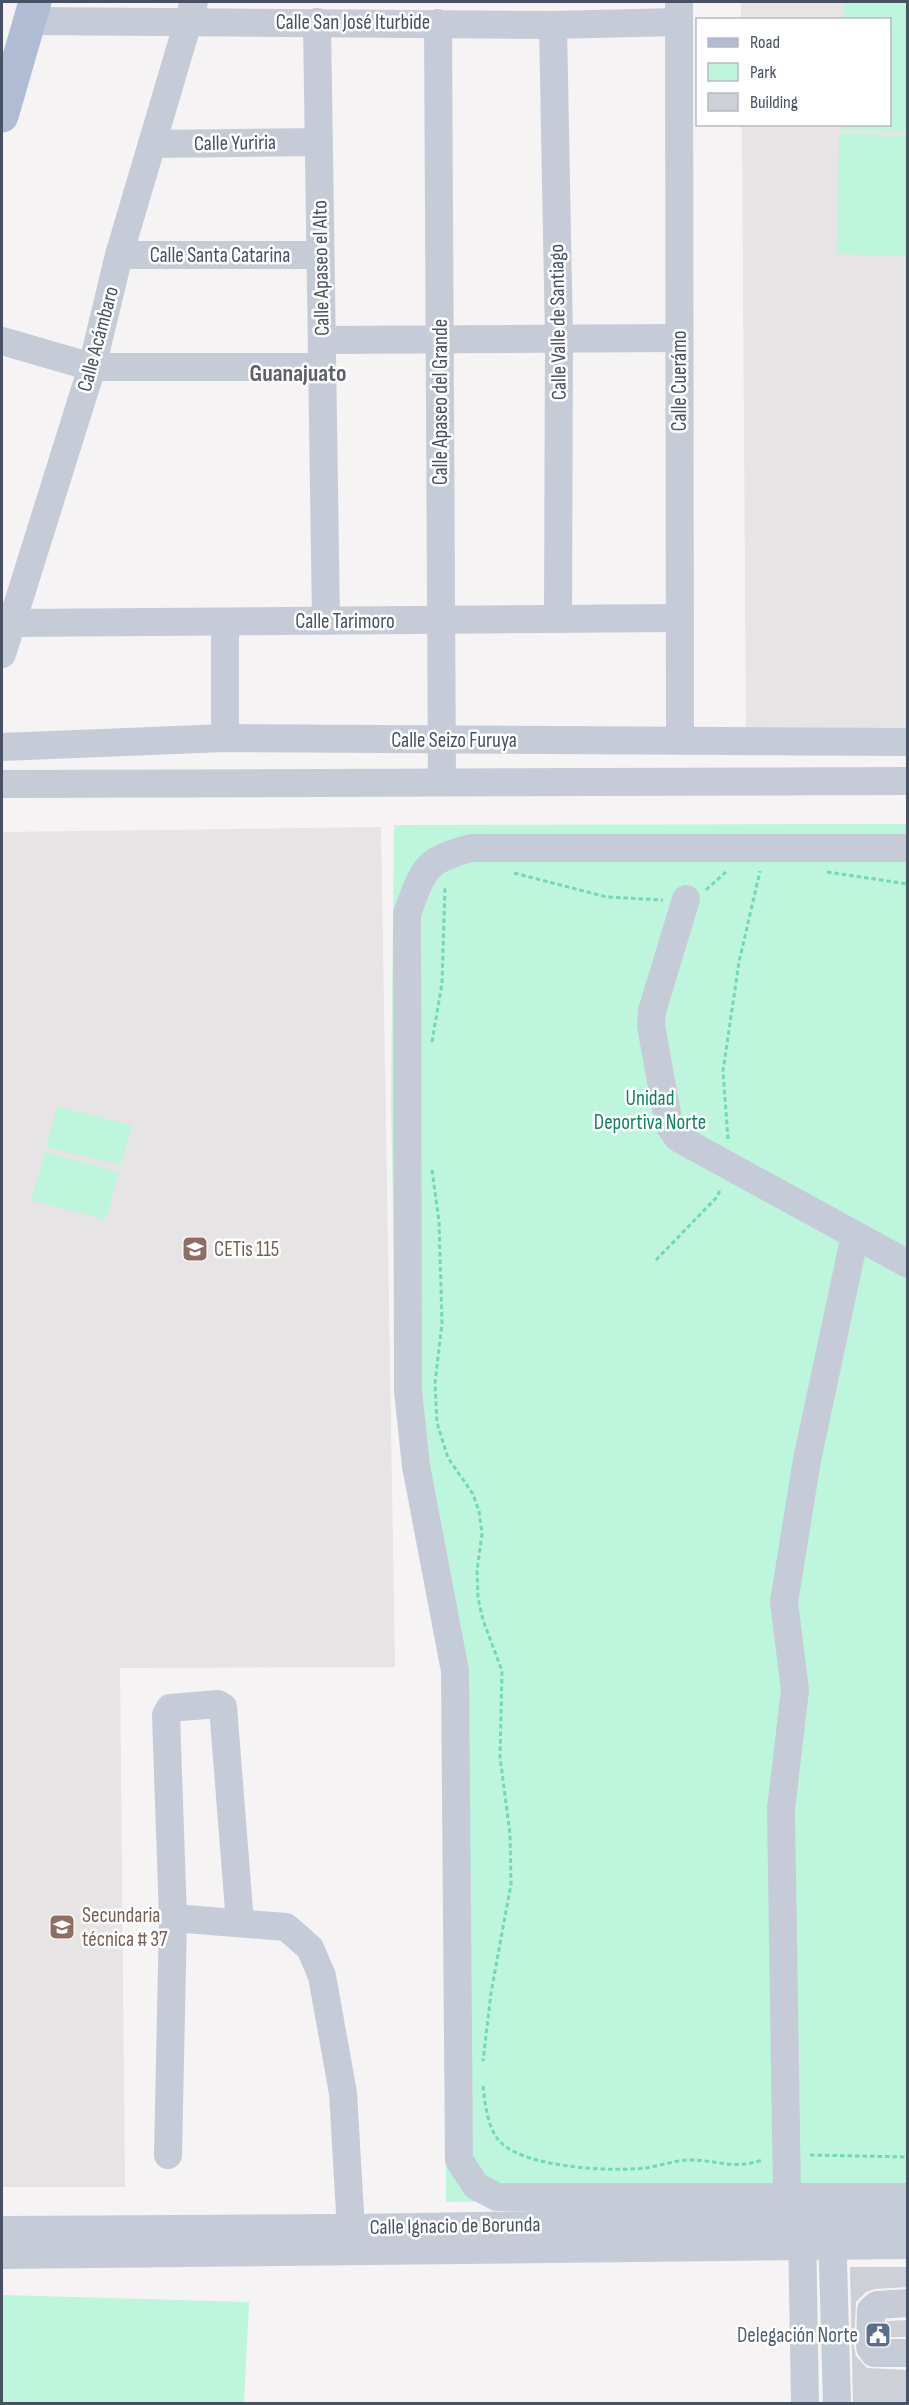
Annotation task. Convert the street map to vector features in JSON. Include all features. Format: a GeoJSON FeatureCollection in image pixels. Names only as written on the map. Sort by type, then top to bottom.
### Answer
{"type":"FeatureCollection","features":[{"type":"Feature","properties":{"kind":"main road"},"geometry":{"type":"LineString","coordinates":[[2,66],[28,8]]}},
{"type":"Feature","properties":{"kind":"main road"},"geometry":{"type":"LineString","coordinates":[[2,116],[28,8]]}},
{"type":"Feature","properties":{"kind":"street","name":"Calle San José Iturbide"},"geometry":{"type":"LineString","coordinates":[[28,8],[191,12],[317,22],[553,25],[678,12]]}},
{"type":"Feature","properties":{"kind":"street","name":"Calle Acámbaro"},"geometry":{"type":"LineString","coordinates":[[2,654],[92,367],[119,255],[191,12]]}},
{"type":"Feature","properties":{"kind":"street","name":"Calle Cuerámo"},"geometry":{"type":"LineString","coordinates":[[678,12],[680,739]]}},
{"type":"Feature","properties":{"kind":"street","name":"Calle Apaseo el Alto"},"geometry":{"type":"LineString","coordinates":[[317,22],[326,621]]}},
{"type":"Feature","properties":{"kind":"street","name":"Calle Apaseo del Grande"},"geometry":{"type":"LineString","coordinates":[[438,22],[442,782]]}},
{"type":"Feature","properties":{"kind":"street","name":"Calle Valle de Santiago"},"geometry":{"type":"LineString","coordinates":[[553,25],[559,339],[558,619]]}},
{"type":"Feature","properties":{"kind":"street","name":"Calle Yuriria"},"geometry":{"type":"LineString","coordinates":[[152,144],[319,142]]}},
{"type":"Feature","properties":{"kind":"street","name":"Calle Santa Catarina"},"geometry":{"type":"LineString","coordinates":[[119,255],[320,255]]}},
{"type":"Feature","properties":{"kind":"street"},"geometry":{"type":"LineString","coordinates":[[2,341],[92,367],[322,353],[439,340],[679,338]]}},
{"type":"Feature","properties":{"kind":"street","name":"Calle Tarimoro"},"geometry":{"type":"LineString","coordinates":[[11,623],[680,618]]}},
{"type":"Feature","properties":{"kind":"street"},"geometry":{"type":"LineString","coordinates":[[225,621],[225,738]]}},
{"type":"Feature","properties":{"kind":"street","name":"Calle Seizo Furuya"},"geometry":{"type":"LineString","coordinates":[[2,747],[225,738],[908,741]]}},
{"type":"Feature","properties":{"kind":"street","name":"Calle Seizo Furuya"},"geometry":{"type":"LineString","coordinates":[[2,784],[908,781]]}},
{"type":"Feature","properties":{"kind":"street"},"geometry":{"type":"LineString","coordinates":[[908,848],[471,848],[431,862],[419,882],[407,914],[408,1391],[416,1466],[455,1671],[459,2160],[476,2186],[496,2197],[908,2197]]}},
{"type":"Feature","properties":{"kind":"street"},"geometry":{"type":"LineString","coordinates":[[686,899],[652,1011],[651,1026],[669,1125],[678,1138],[908,1264]]}},
{"type":"Feature","properties":{"kind":"street"},"geometry":{"type":"LineString","coordinates":[[787,2197],[781,1809],[795,1690],[784,1602],[807,1460],[855,1235]]}},
{"type":"Feature","properties":{"kind":"street"},"geometry":{"type":"LineString","coordinates":[[168,2155],[173,1918],[166,1715],[170,1708],[218,1704],[223,1707],[240,1923]]}},
{"type":"Feature","properties":{"kind":"street"},"geometry":{"type":"LineString","coordinates":[[173,1918],[286,1927],[310,1948],[322,1976],[343,2093],[351,2240]]}},
{"type":"Feature","properties":{"kind":"street","name":"Calle Ignacio de Borunda"},"geometry":{"type":"LineString","coordinates":[[2,2255],[351,2240],[832,2232],[908,2219]]}},
{"type":"Feature","properties":{"kind":"street","name":"Calle Ignacio de Borunda"},"geometry":{"type":"LineString","coordinates":[[2,2229],[351,2240]]}},
{"type":"Feature","properties":{"kind":"street"},"geometry":{"type":"LineString","coordinates":[[832,2232],[837,2403]]}},
{"type":"Feature","properties":{"kind":"street","name":"Calle Ignacio de Borunda"},"geometry":{"type":"LineString","coordinates":[[832,2232],[908,2245]]}},
{"type":"Feature","properties":{"kind":"street"},"geometry":{"type":"LineString","coordinates":[[802,2233],[805,2403]]}},
{"type":"Feature","properties":{"kind":"street"},"geometry":{"type":"LineString","coordinates":[[908,2303],[877,2305],[871,2310],[870,2347],[874,2353],[908,2353]]}},
{"type":"Feature","properties":{"kind":"path"},"geometry":{"type":"LineString","coordinates":[[656,1260],[717,1197],[731,1167],[723,1071],[739,962],[764,848]]}},
{"type":"Feature","properties":{"kind":"path"},"geometry":{"type":"LineString","coordinates":[[506,871],[607,897],[686,899],[699,896],[728,870]]}},
{"type":"Feature","properties":{"kind":"path"},"geometry":{"type":"LineString","coordinates":[[819,870],[841,876],[908,884]]}},
{"type":"Feature","properties":{"kind":"path"},"geometry":{"type":"LineString","coordinates":[[431,1047],[442,983],[446,877]]}},
{"type":"Feature","properties":{"kind":"path"},"geometry":{"type":"LineString","coordinates":[[430,1159],[439,1221],[442,1311],[435,1383],[437,1423],[448,1458],[474,1494],[480,1511],[482,1534],[477,1570],[478,1598],[483,1620],[502,1671],[500,1757],[510,1834],[511,1884],[491,1993],[483,2061]]}},
{"type":"Feature","properties":{"kind":"path"},"geometry":{"type":"LineString","coordinates":[[483,2084],[491,2125],[498,2139],[512,2151],[536,2161],[563,2165],[643,2168],[690,2160],[730,2166],[786,2156],[908,2157]]}},
{"type":"Feature","properties":{"kind":"shaded area"},"geometry":{"type":"Polygon","coordinates":[[[741,2],[907,2],[907,733],[746,736],[742,126],[891,126],[891,18],[741,18],[741,2]]]}},
{"type":"Feature","properties":{"kind":"shaded area","name":"CETis 115"},"geometry":{"type":"Polygon","coordinates":[[[381,827],[395,1667],[120,1668],[125,2187],[2,2187],[2,832],[381,827]]]}},
{"type":"Feature","properties":{"kind":"green space"},"geometry":{"type":"Polygon","coordinates":[[[844,2],[907,2],[907,132],[839,130],[839,126],[891,126],[891,18],[844,18],[844,2]]]}},
{"type":"Feature","properties":{"kind":"green space"},"geometry":{"type":"Polygon","coordinates":[[[839,133],[907,136],[907,256],[837,254],[839,133]]]}},
{"type":"Feature","properties":{"kind":"green space","name":"Unidad Deportiva Norte"},"geometry":{"type":"Polygon","coordinates":[[[907,824],[907,2198],[446,2202],[444,1663],[395,1316],[391,1102],[394,825],[907,824]]]}},
{"type":"Feature","properties":{"kind":"green space"},"geometry":{"type":"Polygon","coordinates":[[[57,1106],[132,1125],[121,1165],[46,1147],[57,1106]]]}},
{"type":"Feature","properties":{"kind":"green space"},"geometry":{"type":"Polygon","coordinates":[[[45,1152],[119,1172],[106,1220],[31,1200],[45,1152]]]}},
{"type":"Feature","properties":{"kind":"green space"},"geometry":{"type":"Polygon","coordinates":[[[2,2295],[249,2302],[244,2403],[2,2403],[2,2295]]]}},
{"type":"Feature","properties":{"kind":"building"},"geometry":{"type":"Polygon","coordinates":[[[850,2267],[908,2267],[908,2287],[875,2289],[866,2292],[856,2302],[854,2347],[856,2356],[867,2368],[908,2370],[908,2403],[853,2403],[850,2267]]]}},
{"type":"Feature","properties":{"kind":"building"},"geometry":{"type":"Polygon","coordinates":[[[908,2320],[908,2337],[887,2337],[887,2321],[908,2320]]]}},
{"type":"Feature","properties":{"kind":"place","name":"CETis 115"},"geometry":{"type":"Point","coordinates":[195,1249]}},
{"type":"Feature","properties":{"kind":"place","name":"Secundaria técnica # 37"},"geometry":{"type":"Point","coordinates":[62,1927]}},
{"type":"Feature","properties":{"kind":"place","name":"Delegación Norte"},"geometry":{"type":"Point","coordinates":[878,2335]}},
{"type":"Feature","properties":{"kind":"district","name":"Guanajuato"},"geometry":{"type":"Point","coordinates":[298,373]}}]}
